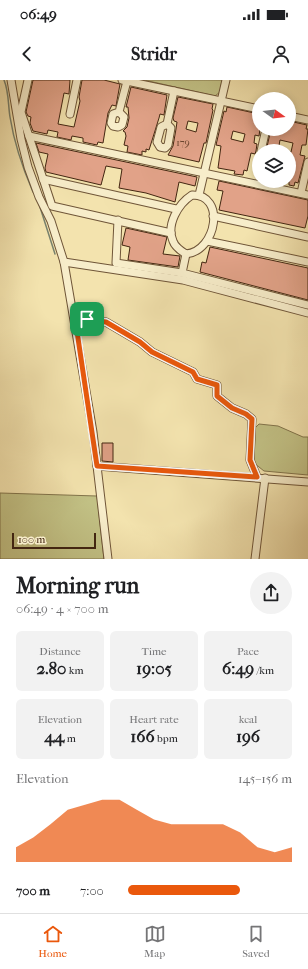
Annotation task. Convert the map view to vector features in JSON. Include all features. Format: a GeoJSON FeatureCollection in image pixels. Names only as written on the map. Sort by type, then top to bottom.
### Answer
{"type":"FeatureCollection","features":[{"type":"Feature","properties":{"kind":"street"},"geometry":{"type":"LineString","coordinates":[[11,80],[21,139],[28,167],[39,196],[51,221],[64,262],[75,318],[97,466],[108,559]]}},
{"type":"Feature","properties":{"kind":"street"},"geometry":{"type":"LineString","coordinates":[[28,80],[20,112],[52,206],[171,233]]}},
{"type":"Feature","properties":{"kind":"street"},"geometry":{"type":"LineString","coordinates":[[70,114],[77,80]]}},
{"type":"Feature","properties":{"kind":"street"},"geometry":{"type":"LineString","coordinates":[[120,112],[125,80],[252,107]]}},
{"type":"Feature","properties":{"kind":"street"},"geometry":{"type":"LineString","coordinates":[[199,195],[226,80]]}},
{"type":"Feature","properties":{"kind":"street"},"geometry":{"type":"LineString","coordinates":[[167,124],[174,91]]}},
{"type":"Feature","properties":{"kind":"street"},"geometry":{"type":"LineString","coordinates":[[296,117],[308,120]]}},
{"type":"Feature","properties":{"kind":"street"},"geometry":{"type":"LineString","coordinates":[[29,136],[305,194],[308,162]]}},
{"type":"Feature","properties":{"kind":"street"},"geometry":{"type":"LineString","coordinates":[[43,179],[176,208]]}},
{"type":"Feature","properties":{"kind":"street"},"geometry":{"type":"LineString","coordinates":[[192,195],[199,195],[208,200],[214,216],[213,224],[208,241],[195,253],[186,254],[177,248],[173,242],[171,233],[176,208],[184,199],[192,195]]}},
{"type":"Feature","properties":{"kind":"street"},"geometry":{"type":"LineString","coordinates":[[214,216],[308,237]]}},
{"type":"Feature","properties":{"kind":"street"},"geometry":{"type":"LineString","coordinates":[[118,220],[116,263],[182,273],[308,305]]}},
{"type":"Feature","properties":{"kind":"street"},"geometry":{"type":"LineString","coordinates":[[208,241],[308,262]]}},
{"type":"Feature","properties":{"kind":"street"},"geometry":{"type":"LineString","coordinates":[[182,273],[186,254]]}},
{"type":"Feature","properties":{"kind":"street"},"geometry":{"type":"LineString","coordinates":[[64,262],[183,280],[308,313]]}},
{"type":"Feature","properties":{"kind":"street"},"geometry":{"type":"LineString","coordinates":[[75,318],[106,322],[140,342],[152,352],[193,372],[197,379],[217,385],[217,396],[232,408],[246,414],[252,419],[250,460],[257,477]]}},
{"type":"Feature","properties":{"kind":"street"},"geometry":{"type":"LineString","coordinates":[[97,466],[308,482]]}},
{"type":"Feature","properties":{"kind":"street"},"geometry":{"type":"LineString","coordinates":[[255,559],[265,478]]}},
{"type":"Feature","properties":{"kind":"shaded area"},"geometry":{"type":"Polygon","coordinates":[[[144,80],[222,80],[220,92],[215,96],[144,80]]]}},
{"type":"Feature","properties":{"kind":"shaded area"},"geometry":{"type":"Polygon","coordinates":[[[259,424],[278,426],[303,437],[308,437],[308,475],[264,471],[254,463],[255,428],[259,424]]]}},
{"type":"Feature","properties":{"kind":"shaded area"},"geometry":{"type":"Polygon","coordinates":[[[0,493],[97,496],[104,559],[0,559],[0,493]]]}},
{"type":"Feature","properties":{"kind":"building"},"geometry":{"type":"Polygon","coordinates":[[[33,80],[70,80],[69,94],[64,93],[58,124],[74,127],[80,101],[79,97],[82,80],[104,80],[120,84],[116,106],[112,105],[108,113],[103,143],[98,142],[97,145],[83,142],[83,138],[72,136],[71,140],[57,137],[58,132],[48,130],[47,134],[33,131],[30,123],[31,117],[28,116],[26,112],[33,80]]]}},
{"type":"Feature","properties":{"kind":"building"},"geometry":{"type":"Polygon","coordinates":[[[131,87],[167,95],[164,115],[160,114],[149,150],[146,149],[146,152],[142,151],[142,155],[127,152],[128,146],[124,145],[126,136],[125,132],[123,131],[127,127],[129,118],[128,107],[126,107],[131,87]]]}},
{"type":"Feature","properties":{"kind":"building"},"geometry":{"type":"Polygon","coordinates":[[[178,97],[213,104],[206,143],[204,143],[199,162],[168,155],[173,146],[177,122],[174,121],[173,118],[178,97]],[[188,121],[186,129],[196,132],[198,123],[188,121]]]}},
{"type":"Feature","properties":{"kind":"building"},"geometry":{"type":"Polygon","coordinates":[[[227,107],[252,112],[252,136],[255,136],[254,143],[257,144],[252,144],[252,153],[247,171],[244,170],[243,175],[234,174],[235,171],[218,168],[221,146],[216,145],[224,111],[226,112],[227,107]],[[233,131],[231,139],[243,142],[245,134],[233,131]]]}},
{"type":"Feature","properties":{"kind":"building"},"geometry":{"type":"Polygon","coordinates":[[[296,123],[307,125],[306,145],[302,145],[300,155],[305,156],[298,183],[296,182],[296,144],[280,140],[279,144],[268,144],[269,136],[296,136],[296,123]]]}},
{"type":"Feature","properties":{"kind":"building"},"geometry":{"type":"Polygon","coordinates":[[[36,143],[197,177],[195,186],[179,182],[175,202],[146,193],[119,188],[122,169],[106,166],[101,185],[46,172],[45,168],[48,154],[39,152],[36,143]]]}},
{"type":"Feature","properties":{"kind":"building"},"geometry":{"type":"Polygon","coordinates":[[[219,181],[308,200],[308,216],[305,228],[219,210],[223,191],[217,190],[219,181]]]}},
{"type":"Feature","properties":{"kind":"building"},"geometry":{"type":"Polygon","coordinates":[[[126,228],[167,237],[163,254],[180,256],[178,267],[128,260],[130,247],[122,245],[126,228]]]}},
{"type":"Feature","properties":{"kind":"building"},"geometry":{"type":"Polygon","coordinates":[[[210,247],[308,268],[308,300],[200,272],[202,262],[206,263],[210,247]]]}},
{"type":"Feature","properties":{"kind":"building"},"geometry":{"type":"Polygon","coordinates":[[[102,443],[113,443],[113,462],[102,461],[102,443]]]}},
{"type":"Feature","properties":{"kind":"waterway"},"geometry":{"type":"LineString","coordinates":[[4,80],[7,89],[10,117],[16,146],[33,192]]}},
{"type":"Feature","properties":{"kind":"waterway"},"geometry":{"type":"LineString","coordinates":[[39,204],[55,254]]}},
{"type":"Feature","properties":{"kind":"route"},"geometry":{"type":"LineString","coordinates":[[75,318],[87,319],[106,322],[124,334],[140,342],[152,352],[193,372],[197,379],[217,385],[217,396],[232,408],[246,414],[252,419],[250,460],[257,477],[156,471],[117,466],[97,466],[75,318]]}}]}
